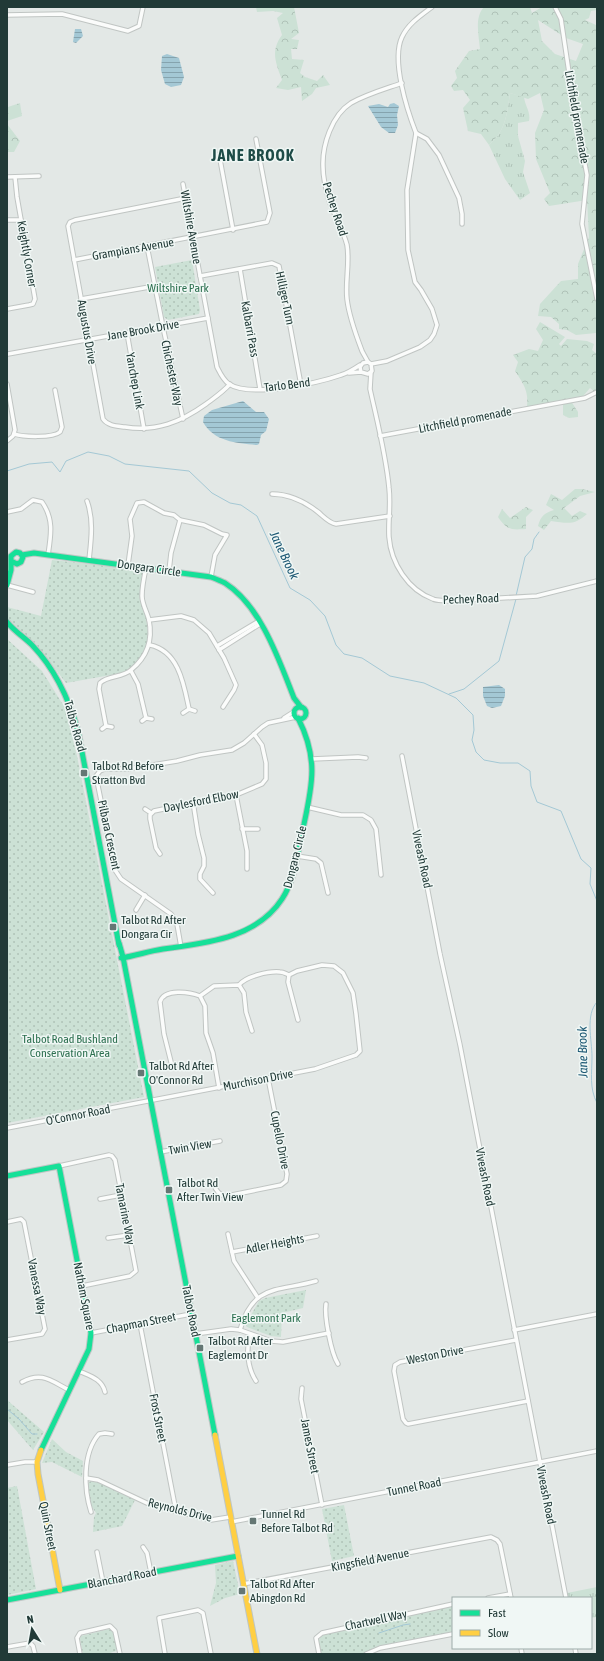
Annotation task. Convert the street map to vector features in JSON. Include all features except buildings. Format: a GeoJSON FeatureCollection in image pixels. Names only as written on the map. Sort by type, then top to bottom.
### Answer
{"type":"FeatureCollection","features":[{"type":"Feature","properties":{"kind":"street"},"geometry":{"type":"LineString","coordinates":[[7,15],[62,14],[128,31],[139,26],[142,7]]}},
{"type":"Feature","properties":{"kind":"street"},"geometry":{"type":"LineString","coordinates":[[371,372],[384,362],[420,347],[430,340],[437,325],[436,318],[428,300],[415,282],[406,237],[408,217],[407,190],[416,133],[402,83],[398,58],[398,47],[402,36],[413,21],[432,7]]}},
{"type":"Feature","properties":{"kind":"street","name":"Litchfield promenade"},"geometry":{"type":"LineString","coordinates":[[555,7],[561,19],[574,106],[587,175],[582,224],[597,298]]}},
{"type":"Feature","properties":{"kind":"street","name":"Pechey Road"},"geometry":{"type":"LineString","coordinates":[[402,83],[365,96],[350,104],[340,113],[331,128],[324,156],[323,167],[330,202],[347,245],[348,267],[346,288],[348,308],[362,352],[369,363],[371,372],[370,386],[389,488],[389,538],[393,557],[402,575],[412,587],[434,600],[448,601],[537,596],[597,581]]}},
{"type":"Feature","properties":{"kind":"street"},"geometry":{"type":"LineString","coordinates":[[416,133],[427,139],[439,154],[461,206],[462,224]]}},
{"type":"Feature","properties":{"kind":"street","name":"Grampians Avenue"},"geometry":{"type":"LineString","coordinates":[[74,260],[264,224],[270,217],[256,139]]}},
{"type":"Feature","properties":{"kind":"street"},"geometry":{"type":"LineString","coordinates":[[219,154],[233,230]]}},
{"type":"Feature","properties":{"kind":"street"},"geometry":{"type":"LineString","coordinates":[[7,178],[39,176]]}},
{"type":"Feature","properties":{"kind":"street","name":"Keightly Corner"},"geometry":{"type":"LineString","coordinates":[[7,309],[33,304],[35,299],[15,177]]}},
{"type":"Feature","properties":{"kind":"street","name":"Wiltshire Avenue"},"geometry":{"type":"LineString","coordinates":[[183,184],[217,366],[222,377],[230,384]]}},
{"type":"Feature","properties":{"kind":"street","name":"Augustus Drive"},"geometry":{"type":"LineString","coordinates":[[186,198],[72,221],[68,229],[103,419],[110,425],[144,429],[164,426],[183,419],[224,391],[230,384]]}},
{"type":"Feature","properties":{"kind":"street"},"geometry":{"type":"LineString","coordinates":[[7,220],[21,220]]}},
{"type":"Feature","properties":{"kind":"street","name":"Chichester Way"},"geometry":{"type":"LineString","coordinates":[[147,246],[162,327],[183,419]]}},
{"type":"Feature","properties":{"kind":"street","name":"Hilliger Turn"},"geometry":{"type":"LineString","coordinates":[[200,276],[272,263],[280,267],[301,385]]}},
{"type":"Feature","properties":{"kind":"street","name":"Kalbarri Pass"},"geometry":{"type":"LineString","coordinates":[[240,269],[260,389]]}},
{"type":"Feature","properties":{"kind":"street"},"geometry":{"type":"LineString","coordinates":[[81,299],[155,286]]}},
{"type":"Feature","properties":{"kind":"street","name":"Jane Brook Drive"},"geometry":{"type":"LineString","coordinates":[[7,354],[208,318]]}},
{"type":"Feature","properties":{"kind":"street","name":"Yanchep Link"},"geometry":{"type":"LineString","coordinates":[[127,333],[144,429]]}},
{"type":"Feature","properties":{"kind":"street","name":"Pechey Road"},"geometry":{"type":"LineString","coordinates":[[362,352],[361,365],[363,373],[370,386]]}},
{"type":"Feature","properties":{"kind":"street"},"geometry":{"type":"LineString","coordinates":[[369,363],[384,362]]}},
{"type":"Feature","properties":{"kind":"street","name":"Tarlo Bend"},"geometry":{"type":"LineString","coordinates":[[345,374],[361,365],[369,363]]}},
{"type":"Feature","properties":{"kind":"street","name":"Tarlo Bend"},"geometry":{"type":"LineString","coordinates":[[230,384],[242,388],[260,389],[301,385],[345,374],[371,372]]}},
{"type":"Feature","properties":{"kind":"street"},"geometry":{"type":"LineString","coordinates":[[7,384],[15,427],[14,434],[7,441]]}},
{"type":"Feature","properties":{"kind":"street"},"geometry":{"type":"LineString","coordinates":[[14,434],[22,436],[35,436],[55,435],[60,432],[62,427],[55,390]]}},
{"type":"Feature","properties":{"kind":"street","name":"Litchfield promenade"},"geometry":{"type":"LineString","coordinates":[[380,436],[586,398],[597,392]]}},
{"type":"Feature","properties":{"kind":"street"},"geometry":{"type":"LineString","coordinates":[[272,494],[283,494],[296,498],[310,506],[330,522],[336,524],[390,516]]}},
{"type":"Feature","properties":{"kind":"street"},"geometry":{"type":"LineString","coordinates":[[7,512],[21,509],[33,500],[42,502],[48,512],[51,522],[48,555]]}},
{"type":"Feature","properties":{"kind":"street"},"geometry":{"type":"LineString","coordinates":[[128,566],[132,536],[130,519],[135,505],[140,501],[180,520],[204,525],[227,535],[216,551],[210,577]]}},
{"type":"Feature","properties":{"kind":"street"},"geometry":{"type":"LineString","coordinates":[[87,502],[90,513],[91,531],[89,560]]}},
{"type":"Feature","properties":{"kind":"street"},"geometry":{"type":"LineString","coordinates":[[169,571],[171,553],[180,520]]}},
{"type":"Feature","properties":{"kind":"street"},"geometry":{"type":"LineString","coordinates":[[7,550],[13,559],[21,562],[22,557],[18,552],[13,559],[12,570],[7,585],[33,592]]}},
{"type":"Feature","properties":{"kind":"street","name":"Dongara Circle"},"geometry":{"type":"LineString","coordinates":[[22,557],[31,553],[89,560],[210,577],[225,583],[243,598],[260,622],[274,648],[294,698],[297,713],[304,730],[312,759],[312,786],[291,880],[286,894],[268,917],[254,926],[228,938],[211,943],[122,957]]}},
{"type":"Feature","properties":{"kind":"street"},"geometry":{"type":"LineString","coordinates":[[106,726],[99,689],[100,683],[104,680],[120,676],[130,671],[141,661],[150,645],[149,620],[142,596],[146,568]]}},
{"type":"Feature","properties":{"kind":"street"},"geometry":{"type":"LineString","coordinates":[[149,620],[175,616],[188,618],[205,628],[218,648],[236,685],[223,707]]}},
{"type":"Feature","properties":{"kind":"street"},"geometry":{"type":"LineString","coordinates":[[218,648],[260,622]]}},
{"type":"Feature","properties":{"kind":"street","name":"Talbot Road"},"geometry":{"type":"LineString","coordinates":[[7,623],[29,641],[42,656],[60,683],[71,705],[78,731],[257,1654]]}},
{"type":"Feature","properties":{"kind":"street"},"geometry":{"type":"LineString","coordinates":[[150,645],[163,652],[176,665],[184,684],[189,709]]}},
{"type":"Feature","properties":{"kind":"street"},"geometry":{"type":"LineString","coordinates":[[130,671],[138,684],[146,718]]}},
{"type":"Feature","properties":{"kind":"street"},"geometry":{"type":"LineString","coordinates":[[189,709],[195,711]]}},
{"type":"Feature","properties":{"kind":"street"},"geometry":{"type":"LineString","coordinates":[[183,713],[189,709]]}},
{"type":"Feature","properties":{"kind":"street"},"geometry":{"type":"LineString","coordinates":[[306,710],[305,717],[302,719],[297,713],[306,710]]}},
{"type":"Feature","properties":{"kind":"street","name":"Pilbara Crescent"},"geometry":{"type":"LineString","coordinates":[[182,947],[179,929],[175,919],[167,910],[122,879],[115,870],[102,801],[96,780],[98,773],[105,769],[128,769],[232,750],[244,743],[268,723],[284,719],[297,713]]}},
{"type":"Feature","properties":{"kind":"street","name":"Dongara Circle"},"geometry":{"type":"LineString","coordinates":[[304,730],[305,717]]}},
{"type":"Feature","properties":{"kind":"street"},"geometry":{"type":"LineString","coordinates":[[142,721],[146,718],[152,719]]}},
{"type":"Feature","properties":{"kind":"street"},"geometry":{"type":"LineString","coordinates":[[102,729],[106,726],[112,727]]}},
{"type":"Feature","properties":{"kind":"street","name":"Daylesford Elbow"},"geometry":{"type":"LineString","coordinates":[[160,854],[156,848],[150,818],[151,813],[158,809],[172,808],[193,802],[236,795],[262,784],[266,779],[266,757],[262,745],[254,734]]}},
{"type":"Feature","properties":{"kind":"street","name":"Viveash Road"},"geometry":{"type":"LineString","coordinates":[[402,756],[440,954],[460,1045],[566,1597]]}},
{"type":"Feature","properties":{"kind":"street"},"geometry":{"type":"LineString","coordinates":[[312,759],[366,758]]}},
{"type":"Feature","properties":{"kind":"street"},"geometry":{"type":"LineString","coordinates":[[236,795],[248,856],[247,869]]}},
{"type":"Feature","properties":{"kind":"street"},"geometry":{"type":"LineString","coordinates":[[193,802],[198,834],[204,858],[204,866],[200,874],[200,879],[213,893]]}},
{"type":"Feature","properties":{"kind":"street"},"geometry":{"type":"LineString","coordinates":[[307,807],[341,815],[363,815],[371,820],[376,829],[381,875]]}},
{"type":"Feature","properties":{"kind":"street"},"geometry":{"type":"LineString","coordinates":[[145,809],[151,813]]}},
{"type":"Feature","properties":{"kind":"street"},"geometry":{"type":"LineString","coordinates":[[242,829],[258,829]]}},
{"type":"Feature","properties":{"kind":"street"},"geometry":{"type":"LineString","coordinates":[[296,856],[316,859],[321,862],[328,893]]}},
{"type":"Feature","properties":{"kind":"street"},"geometry":{"type":"LineString","coordinates":[[136,910],[145,895]]}},
{"type":"Feature","properties":{"kind":"street","name":"Murchison Drive"},"geometry":{"type":"LineString","coordinates":[[150,1101],[320,1068],[356,1055],[361,1048],[357,1035],[356,1014],[352,993],[343,973],[334,966],[322,965],[298,970],[289,976]]}},
{"type":"Feature","properties":{"kind":"street"},"geometry":{"type":"LineString","coordinates":[[200,996],[214,986],[239,985],[245,979],[280,972],[289,976],[288,982],[298,1020]]}},
{"type":"Feature","properties":{"kind":"street"},"geometry":{"type":"LineString","coordinates":[[239,985],[244,993],[246,1012],[252,1031]]}},
{"type":"Feature","properties":{"kind":"street"},"geometry":{"type":"LineString","coordinates":[[172,1066],[164,1034],[163,1016],[160,1006],[161,999],[166,995],[185,992],[200,996],[205,1006],[206,1033],[213,1054],[219,1088]]}},
{"type":"Feature","properties":{"kind":"street","name":"Cupello Drive"},"geometry":{"type":"LineString","coordinates":[[214,1184],[221,1195],[227,1196],[280,1186],[286,1181],[287,1174],[268,1078]]}},
{"type":"Feature","properties":{"kind":"street","name":"O'Connor Road"},"geometry":{"type":"LineString","coordinates":[[7,1128],[150,1101]]}},
{"type":"Feature","properties":{"kind":"street","name":"Twin View"},"geometry":{"type":"LineString","coordinates":[[160,1152],[220,1141]]}},
{"type":"Feature","properties":{"kind":"street","name":"Tamarine Way"},"geometry":{"type":"LineString","coordinates":[[59,1166],[112,1156],[115,1160],[136,1268],[135,1273],[130,1276],[82,1286]]}},
{"type":"Feature","properties":{"kind":"street"},"geometry":{"type":"LineString","coordinates":[[7,1176],[59,1166]]}},
{"type":"Feature","properties":{"kind":"street","name":"Natham Square"},"geometry":{"type":"LineString","coordinates":[[37,1462],[38,1456],[90,1349],[91,1333],[59,1166]]}},
{"type":"Feature","properties":{"kind":"street"},"geometry":{"type":"LineString","coordinates":[[100,1199],[121,1195]]}},
{"type":"Feature","properties":{"kind":"street","name":"Vanessa Way"},"geometry":{"type":"LineString","coordinates":[[7,1222],[21,1219],[24,1222],[45,1329],[42,1334],[7,1340]]}},
{"type":"Feature","properties":{"kind":"street"},"geometry":{"type":"LineString","coordinates":[[228,1234],[234,1262],[258,1298]]}},
{"type":"Feature","properties":{"kind":"street"},"geometry":{"type":"LineString","coordinates":[[108,1238],[129,1235]]}},
{"type":"Feature","properties":{"kind":"street","name":"Adler Heights"},"geometry":{"type":"LineString","coordinates":[[232,1252],[317,1236]]}},
{"type":"Feature","properties":{"kind":"street"},"geometry":{"type":"LineString","coordinates":[[240,1330],[248,1309],[264,1293],[316,1280]]}},
{"type":"Feature","properties":{"kind":"street"},"geometry":{"type":"LineString","coordinates":[[326,1304],[325,1311],[329,1333],[334,1357],[338,1364]]}},
{"type":"Feature","properties":{"kind":"street","name":"Chapman Street"},"geometry":{"type":"LineString","coordinates":[[91,1333],[191,1314]]}},
{"type":"Feature","properties":{"kind":"street"},"geometry":{"type":"LineString","coordinates":[[514,1330],[597,1314]]}},
{"type":"Feature","properties":{"kind":"street","name":"Frost Street"},"geometry":{"type":"LineString","coordinates":[[140,1324],[176,1511]]}},
{"type":"Feature","properties":{"kind":"street"},"geometry":{"type":"LineString","coordinates":[[195,1334],[225,1329],[240,1330],[271,1341],[283,1342],[329,1333]]}},
{"type":"Feature","properties":{"kind":"street"},"geometry":{"type":"LineString","coordinates":[[251,1335],[247,1344],[252,1376],[256,1381]]}},
{"type":"Feature","properties":{"kind":"street","name":"Weston Drive"},"geometry":{"type":"LineString","coordinates":[[516,1340],[400,1362],[395,1365],[395,1378],[403,1419],[408,1424],[528,1401]]}},
{"type":"Feature","properties":{"kind":"street"},"geometry":{"type":"LineString","coordinates":[[79,1371],[102,1384],[105,1392]]}},
{"type":"Feature","properties":{"kind":"street"},"geometry":{"type":"LineString","coordinates":[[22,1382],[30,1377],[40,1376],[69,1390]]}},
{"type":"Feature","properties":{"kind":"street","name":"James Street"},"geometry":{"type":"LineString","coordinates":[[302,1388],[301,1399],[322,1505]]}},
{"type":"Feature","properties":{"kind":"street"},"geometry":{"type":"LineString","coordinates":[[91,1512],[85,1488],[88,1457],[97,1437],[102,1433],[112,1434]]}},
{"type":"Feature","properties":{"kind":"street","name":"Tunnel Road"},"geometry":{"type":"LineString","coordinates":[[231,1520],[322,1505],[597,1452]]}},
{"type":"Feature","properties":{"kind":"street"},"geometry":{"type":"LineString","coordinates":[[7,1465],[37,1462]]}},
{"type":"Feature","properties":{"kind":"street","name":"Quin Street"},"geometry":{"type":"LineString","coordinates":[[37,1462],[60,1590]]}},
{"type":"Feature","properties":{"kind":"street","name":"Reynolds Drive"},"geometry":{"type":"LineString","coordinates":[[86,1478],[98,1480],[151,1505],[214,1520],[231,1520]]}},
{"type":"Feature","properties":{"kind":"street","name":"Kingsfield Avenue"},"geometry":{"type":"LineString","coordinates":[[243,1584],[490,1538],[496,1539],[500,1544],[511,1596]]}},
{"type":"Feature","properties":{"kind":"street"},"geometry":{"type":"LineString","coordinates":[[143,1547],[147,1553],[151,1573]]}},
{"type":"Feature","properties":{"kind":"street"},"geometry":{"type":"LineString","coordinates":[[97,1552],[103,1582]]}},
{"type":"Feature","properties":{"kind":"street","name":"Blanchard Road"},"geometry":{"type":"LineString","coordinates":[[7,1600],[238,1556]]}},
{"type":"Feature","properties":{"kind":"street"},"geometry":{"type":"LineString","coordinates":[[500,1597],[511,1596]]}},
{"type":"Feature","properties":{"kind":"street","name":"Chartwell Way"},"geometry":{"type":"LineString","coordinates":[[318,1654],[316,1640],[318,1635],[322,1633],[452,1604]]}},
{"type":"Feature","properties":{"kind":"street"},"geometry":{"type":"LineString","coordinates":[[165,1654],[159,1618],[198,1610],[203,1614],[211,1654]]}},
{"type":"Feature","properties":{"kind":"street"},"geometry":{"type":"LineString","coordinates":[[80,1654],[77,1638],[80,1633],[110,1626],[115,1631],[119,1654]]}},
{"type":"Feature","properties":{"kind":"street"},"geometry":{"type":"LineString","coordinates":[[366,1654],[380,1648],[452,1634]]}},
{"type":"Feature","properties":{"kind":"street"},"geometry":{"type":"LineString","coordinates":[[7,1646],[30,1643],[33,1646],[35,1654]]}},
{"type":"Feature","properties":{"kind":"green space"},"geometry":{"type":"Polygon","coordinates":[[[256,7],[294,7],[299,33],[291,39],[299,40],[297,49],[291,49],[292,59],[304,60],[300,73],[305,77],[317,81],[323,75],[330,85],[316,88],[312,94],[302,101],[301,87],[288,90],[276,88],[282,80],[275,57],[276,46],[282,35],[277,18],[283,13],[273,11],[257,12],[256,7]]]}},
{"type":"Feature","properties":{"kind":"green space"},"geometry":{"type":"Polygon","coordinates":[[[484,7],[530,7],[532,13],[542,7],[597,7],[597,10],[591,11],[589,18],[585,20],[596,25],[597,16],[596,333],[576,335],[567,330],[559,329],[559,324],[551,317],[538,316],[540,304],[561,281],[578,279],[578,264],[589,237],[587,200],[549,206],[544,199],[550,193],[536,159],[535,133],[544,110],[540,93],[528,99],[510,93],[505,121],[495,140],[489,145],[481,134],[468,131],[463,108],[470,100],[463,90],[454,91],[451,86],[457,78],[455,71],[469,51],[480,49],[478,22],[481,11],[484,7]],[[538,20],[542,41],[555,54],[576,61],[583,44],[566,38],[538,20]]]}},
{"type":"Feature","properties":{"kind":"green space"},"geometry":{"type":"Polygon","coordinates":[[[510,93],[524,97],[529,115],[529,121],[518,123],[518,136],[525,161],[523,172],[530,193],[520,200],[505,179],[489,145],[499,134],[505,121],[510,93]]]}},
{"type":"Feature","properties":{"kind":"green space"},"geometry":{"type":"Polygon","coordinates":[[[20,103],[22,116],[7,121],[7,105],[8,107],[20,103]]]}},
{"type":"Feature","properties":{"kind":"green space"},"geometry":{"type":"Polygon","coordinates":[[[7,124],[20,141],[14,152],[7,152],[7,124]]]}},
{"type":"Feature","properties":{"kind":"green space","name":"Wiltshire Park"},"geometry":{"type":"Polygon","coordinates":[[[192,260],[200,310],[199,314],[168,320],[164,317],[155,267],[192,260]]]}},
{"type":"Feature","properties":{"kind":"green space"},"geometry":{"type":"Polygon","coordinates":[[[540,322],[565,337],[559,344],[561,346],[567,339],[587,341],[594,344],[592,350],[597,354],[597,394],[590,388],[579,401],[569,398],[578,412],[578,417],[569,418],[563,415],[563,405],[557,402],[543,408],[527,407],[527,396],[523,383],[515,371],[518,362],[513,355],[529,349],[538,351],[543,340],[536,329],[540,322]]]}},
{"type":"Feature","properties":{"kind":"green space"},"geometry":{"type":"Polygon","coordinates":[[[575,489],[595,492],[580,496],[564,508],[572,516],[580,511],[587,514],[570,523],[551,521],[544,530],[538,526],[540,519],[544,515],[554,510],[546,505],[551,494],[562,500],[575,489]]]}},
{"type":"Feature","properties":{"kind":"green space"},"geometry":{"type":"Polygon","coordinates":[[[526,507],[533,510],[526,517],[526,529],[509,528],[498,517],[502,509],[510,518],[526,507]]]}},
{"type":"Feature","properties":{"kind":"green space"},"geometry":{"type":"Polygon","coordinates":[[[52,560],[137,569],[143,572],[141,594],[148,633],[147,646],[141,657],[130,669],[122,673],[66,683],[36,644],[7,618],[7,607],[41,616],[52,560]]]}},
{"type":"Feature","properties":{"kind":"green space","name":"Talbot Road Bushland Conservation Area"},"geometry":{"type":"Polygon","coordinates":[[[7,639],[42,671],[65,708],[77,756],[144,1097],[7,1123],[7,639]]]}},
{"type":"Feature","properties":{"kind":"green space","name":"Eaglemont Park"},"geometry":{"type":"Polygon","coordinates":[[[306,1290],[303,1308],[282,1313],[281,1337],[271,1336],[247,1327],[246,1324],[259,1301],[265,1298],[306,1290]]]}},
{"type":"Feature","properties":{"kind":"green space"},"geometry":{"type":"Polygon","coordinates":[[[7,1400],[44,1432],[33,1450],[7,1420],[7,1400]]]}},
{"type":"Feature","properties":{"kind":"green space"},"geometry":{"type":"Polygon","coordinates":[[[52,1439],[66,1452],[83,1461],[82,1477],[52,1462],[42,1463],[52,1439]]]}},
{"type":"Feature","properties":{"kind":"green space"},"geometry":{"type":"Polygon","coordinates":[[[91,1481],[98,1482],[135,1500],[122,1526],[93,1532],[94,1517],[96,1513],[90,1504],[87,1484],[91,1481]]]}},
{"type":"Feature","properties":{"kind":"green space"},"geometry":{"type":"Polygon","coordinates":[[[17,1486],[36,1589],[7,1595],[7,1488],[17,1486]]]}},
{"type":"Feature","properties":{"kind":"green space"},"geometry":{"type":"Polygon","coordinates":[[[344,1505],[354,1556],[332,1561],[322,1509],[344,1505]]]}},
{"type":"Feature","properties":{"kind":"green space"},"geometry":{"type":"Polygon","coordinates":[[[233,1561],[240,1594],[225,1598],[210,1606],[216,1583],[215,1565],[233,1561]]]}},
{"type":"Feature","properties":{"kind":"green space"},"geometry":{"type":"Polygon","coordinates":[[[597,1587],[597,1617],[592,1618],[592,1597],[569,1597],[567,1593],[597,1587]]]}},
{"type":"Feature","properties":{"kind":"green space"},"geometry":{"type":"Polygon","coordinates":[[[452,1604],[452,1632],[378,1646],[363,1654],[320,1654],[319,1640],[324,1634],[452,1604]]]}},
{"type":"Feature","properties":{"kind":"green space"},"geometry":{"type":"Polygon","coordinates":[[[109,1629],[114,1632],[117,1648],[116,1651],[107,1654],[83,1654],[80,1639],[81,1636],[109,1629]]]}},
{"type":"Feature","properties":{"kind":"water"},"geometry":{"type":"Polygon","coordinates":[[[75,29],[81,29],[83,36],[76,43],[73,42],[75,29]]]}},
{"type":"Feature","properties":{"kind":"water"},"geometry":{"type":"Polygon","coordinates":[[[167,54],[179,58],[184,77],[181,85],[171,87],[165,84],[161,70],[162,56],[167,54]]]}},
{"type":"Feature","properties":{"kind":"water"},"geometry":{"type":"Polygon","coordinates":[[[394,103],[399,106],[397,115],[398,125],[395,133],[389,133],[381,127],[368,106],[379,104],[388,107],[390,104],[394,103]]]}},
{"type":"Feature","properties":{"kind":"water"},"geometry":{"type":"Polygon","coordinates":[[[243,401],[256,412],[264,412],[269,419],[266,431],[261,435],[259,444],[257,445],[234,442],[220,438],[213,434],[203,422],[204,416],[212,410],[243,401]]]}},
{"type":"Feature","properties":{"kind":"water"},"geometry":{"type":"Polygon","coordinates":[[[499,685],[505,689],[505,696],[501,706],[492,708],[487,706],[483,696],[483,687],[499,685]]]}},
{"type":"Feature","properties":{"kind":"waterway","name":"Jane Brook"},"geometry":{"type":"LineString","coordinates":[[7,471],[29,464],[52,462],[60,472],[66,461],[88,452],[109,456],[125,464],[189,471],[212,493],[230,503],[241,505],[257,516],[290,588],[310,600],[325,616],[336,645],[344,654],[362,658],[390,676],[424,683],[456,698],[473,715],[474,730],[472,740],[476,752],[484,760],[500,763],[518,763],[530,771],[531,786],[537,802],[561,811],[581,859],[591,868],[590,884],[597,901]]}},
{"type":"Feature","properties":{"kind":"waterway"},"geometry":{"type":"LineString","coordinates":[[516,596],[525,557],[532,549],[534,539],[539,532]]}},
{"type":"Feature","properties":{"kind":"waterway"},"geometry":{"type":"LineString","coordinates":[[449,694],[464,689],[499,661],[516,599]]}},
{"type":"Feature","properties":{"kind":"waterway","name":"Jane Brook"},"geometry":{"type":"LineString","coordinates":[[597,1002],[593,1007],[590,1021],[592,1057],[591,1075],[594,1097],[597,1103]]}},
{"type":"Feature","properties":{"kind":"waterway"},"geometry":{"type":"LineString","coordinates":[[7,1409],[19,1419],[32,1434],[37,1434]]}},
{"type":"Feature","properties":{"kind":"waterway"},"geometry":{"type":"LineString","coordinates":[[379,1633],[410,1624]]}},
{"type":"Feature","properties":{"kind":"traffic: fast"},"geometry":{"type":"LineString","coordinates":[[7,585],[11,570],[11,556],[16,552],[20,553],[23,557],[21,562],[17,564],[13,562]]}},
{"type":"Feature","properties":{"kind":"traffic: fast"},"geometry":{"type":"LineString","coordinates":[[22,555],[34,553],[211,577],[225,583],[238,593],[259,619],[275,651],[294,698],[301,707]]}},
{"type":"Feature","properties":{"kind":"traffic: fast"},"geometry":{"type":"LineString","coordinates":[[7,622],[32,645],[48,664],[66,696],[70,707],[78,731],[119,945]]}},
{"type":"Feature","properties":{"kind":"traffic: fast"},"geometry":{"type":"LineString","coordinates":[[300,707],[304,709],[306,713],[304,717],[300,719],[296,717],[294,713],[296,709],[300,707]]}},
{"type":"Feature","properties":{"kind":"traffic: fast"},"geometry":{"type":"LineString","coordinates":[[121,958],[228,937],[244,931],[258,923],[271,912],[282,899],[287,891],[294,872],[310,796],[312,770],[311,758],[309,745],[298,718]]}},
{"type":"Feature","properties":{"kind":"traffic: fast"},"geometry":{"type":"LineString","coordinates":[[119,943],[123,957],[215,1435]]}},
{"type":"Feature","properties":{"kind":"traffic: fast"},"geometry":{"type":"LineString","coordinates":[[7,1176],[59,1166],[91,1333],[89,1349],[41,1450]]}},
{"type":"Feature","properties":{"kind":"traffic: fast"},"geometry":{"type":"LineString","coordinates":[[7,1600],[238,1556]]}},
{"type":"Feature","properties":{"kind":"traffic: slow"},"geometry":{"type":"LineString","coordinates":[[215,1435],[257,1654]]}},
{"type":"Feature","properties":{"kind":"traffic: slow"},"geometry":{"type":"LineString","coordinates":[[41,1450],[37,1462],[38,1474],[60,1590]]}},
{"type":"Feature","properties":{"kind":"place","name":"Talbot Rd Before Stratton Bvd"},"geometry":{"type":"Point","coordinates":[84,773]}},
{"type":"Feature","properties":{"kind":"place","name":"Talbot Rd After Dongara Cir"},"geometry":{"type":"Point","coordinates":[113,927]}},
{"type":"Feature","properties":{"kind":"place","name":"Talbot Rd After O'Connor Rd"},"geometry":{"type":"Point","coordinates":[141,1073]}},
{"type":"Feature","properties":{"kind":"place","name":"Talbot Rd After Twin View"},"geometry":{"type":"Point","coordinates":[169,1190]}},
{"type":"Feature","properties":{"kind":"place","name":"Talbot Rd After Eaglemont Dr"},"geometry":{"type":"Point","coordinates":[200,1348]}},
{"type":"Feature","properties":{"kind":"place","name":"Tunnel Rd Before Talbot Rd"},"geometry":{"type":"Point","coordinates":[253,1521]}},
{"type":"Feature","properties":{"kind":"place","name":"Talbot Rd After Abingdon Rd"},"geometry":{"type":"Point","coordinates":[242,1591]}},
{"type":"Feature","properties":{"kind":"district","name":"JANE BROOK"},"geometry":{"type":"Point","coordinates":[253,155]}}]}
